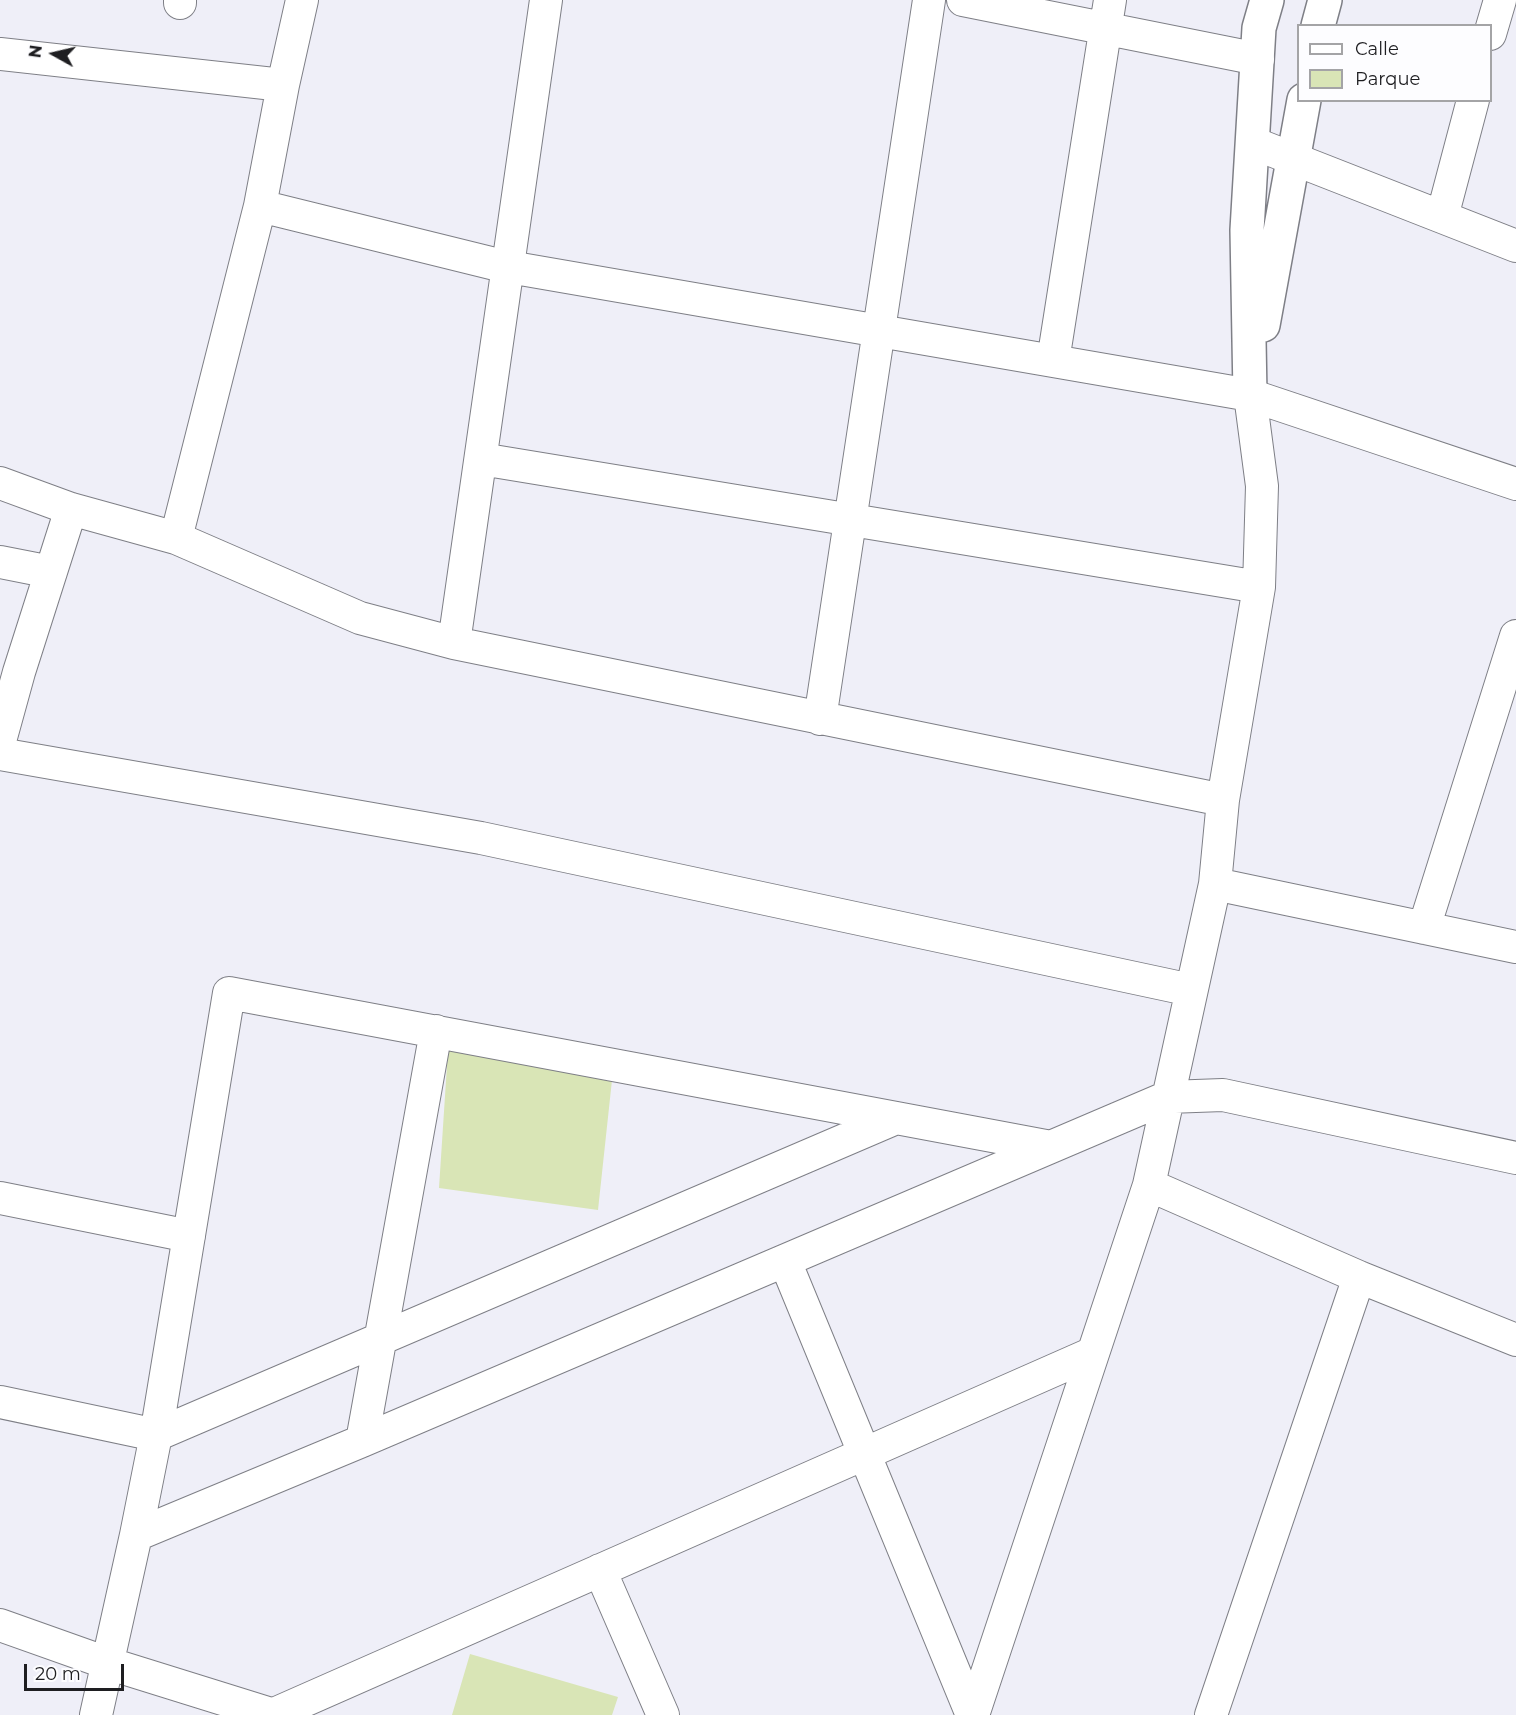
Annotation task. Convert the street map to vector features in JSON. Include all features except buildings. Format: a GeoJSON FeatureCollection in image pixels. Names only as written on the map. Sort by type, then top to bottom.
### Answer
{"type":"FeatureCollection","features":[{"type":"Feature","properties":{"kind":"street"},"geometry":{"type":"LineString","coordinates":[[176,538],[260,206],[302,0]]}},
{"type":"Feature","properties":{"kind":"street"},"geometry":{"type":"LineString","coordinates":[[454,643],[546,0]]}},
{"type":"Feature","properties":{"kind":"street"},"geometry":{"type":"LineString","coordinates":[[819,719],[929,0]]}},
{"type":"Feature","properties":{"kind":"street"},"geometry":{"type":"LineString","coordinates":[[963,0],[1107,14],[1258,59]]}},
{"type":"Feature","properties":{"kind":"street"},"geometry":{"type":"LineString","coordinates":[[972,1715],[1149,1185],[1215,884],[1223,800],[1259,587],[1262,486],[1250,395],[1247,230],[1259,28],[1267,0]]}},
{"type":"Feature","properties":{"kind":"street"},"geometry":{"type":"LineString","coordinates":[[1319,24],[1325,0]]}},
{"type":"Feature","properties":{"kind":"street"},"geometry":{"type":"LineString","coordinates":[[1492,30],[1500,0]]}},
{"type":"Feature","properties":{"kind":"street"},"geometry":{"type":"LineString","coordinates":[[1053,361],[1107,14]]}},
{"type":"Feature","properties":{"kind":"street"},"geometry":{"type":"LineString","coordinates":[[0,54],[283,85]]}},
{"type":"Feature","properties":{"kind":"street"},"geometry":{"type":"LineString","coordinates":[[1250,395],[1304,102]]}},
{"type":"Feature","properties":{"kind":"street"},"geometry":{"type":"LineString","coordinates":[[1442,217],[1472,102]]}},
{"type":"Feature","properties":{"kind":"street"},"geometry":{"type":"LineString","coordinates":[[1253,143],[1516,246]]}},
{"type":"Feature","properties":{"kind":"street"},"geometry":{"type":"LineString","coordinates":[[260,206],[508,267],[1250,395],[1516,484]]}},
{"type":"Feature","properties":{"kind":"street"},"geometry":{"type":"LineString","coordinates":[[481,459],[1259,587]]}},
{"type":"Feature","properties":{"kind":"street"},"geometry":{"type":"LineString","coordinates":[[0,483],[71,510],[176,538],[360,618],[454,643],[1223,800]]}},
{"type":"Feature","properties":{"kind":"street"},"geometry":{"type":"LineString","coordinates":[[0,741],[19,672],[71,510]]}},
{"type":"Feature","properties":{"kind":"street"},"geometry":{"type":"LineString","coordinates":[[0,562],[51,572]]}},
{"type":"Feature","properties":{"kind":"street"},"geometry":{"type":"LineString","coordinates":[[1424,928],[1516,636]]}},
{"type":"Feature","properties":{"kind":"street"},"geometry":{"type":"LineString","coordinates":[[0,754],[481,838],[1191,990]]}},
{"type":"Feature","properties":{"kind":"street"},"geometry":{"type":"LineString","coordinates":[[1215,884],[1516,947]]}},
{"type":"Feature","properties":{"kind":"street"},"geometry":{"type":"LineString","coordinates":[[96,1715],[156,1435],[229,993],[1051,1147]]}},
{"type":"Feature","properties":{"kind":"street"},"geometry":{"type":"LineString","coordinates":[[362,1441],[436,1031]]}},
{"type":"Feature","properties":{"kind":"street"},"geometry":{"type":"LineString","coordinates":[[136,1535],[1168,1097],[1223,1095],[1516,1158]]}},
{"type":"Feature","properties":{"kind":"street"},"geometry":{"type":"LineString","coordinates":[[0,1402],[156,1435],[896,1118]]}},
{"type":"Feature","properties":{"kind":"street"},"geometry":{"type":"LineString","coordinates":[[1149,1185],[1359,1277],[1516,1341]]}},
{"type":"Feature","properties":{"kind":"street"},"geometry":{"type":"LineString","coordinates":[[0,1198],[189,1236]]}},
{"type":"Feature","properties":{"kind":"street"},"geometry":{"type":"LineString","coordinates":[[785,1261],[972,1715]]}},
{"type":"Feature","properties":{"kind":"street"},"geometry":{"type":"LineString","coordinates":[[1211,1715],[1359,1277]]}},
{"type":"Feature","properties":{"kind":"street"},"geometry":{"type":"LineString","coordinates":[[0,1625],[107,1663],[273,1715],[1094,1353]]}},
{"type":"Feature","properties":{"kind":"street"},"geometry":{"type":"LineString","coordinates":[[600,1570],[663,1715]]}},
{"type":"Feature","properties":{"kind":"green space"},"geometry":{"type":"Polygon","coordinates":[[[448,1050],[612,1080],[598,1210],[439,1188],[448,1050]]]}},
{"type":"Feature","properties":{"kind":"green space"},"geometry":{"type":"Polygon","coordinates":[[[470,1654],[618,1697],[612,1715],[452,1715],[470,1654]]]}}]}
